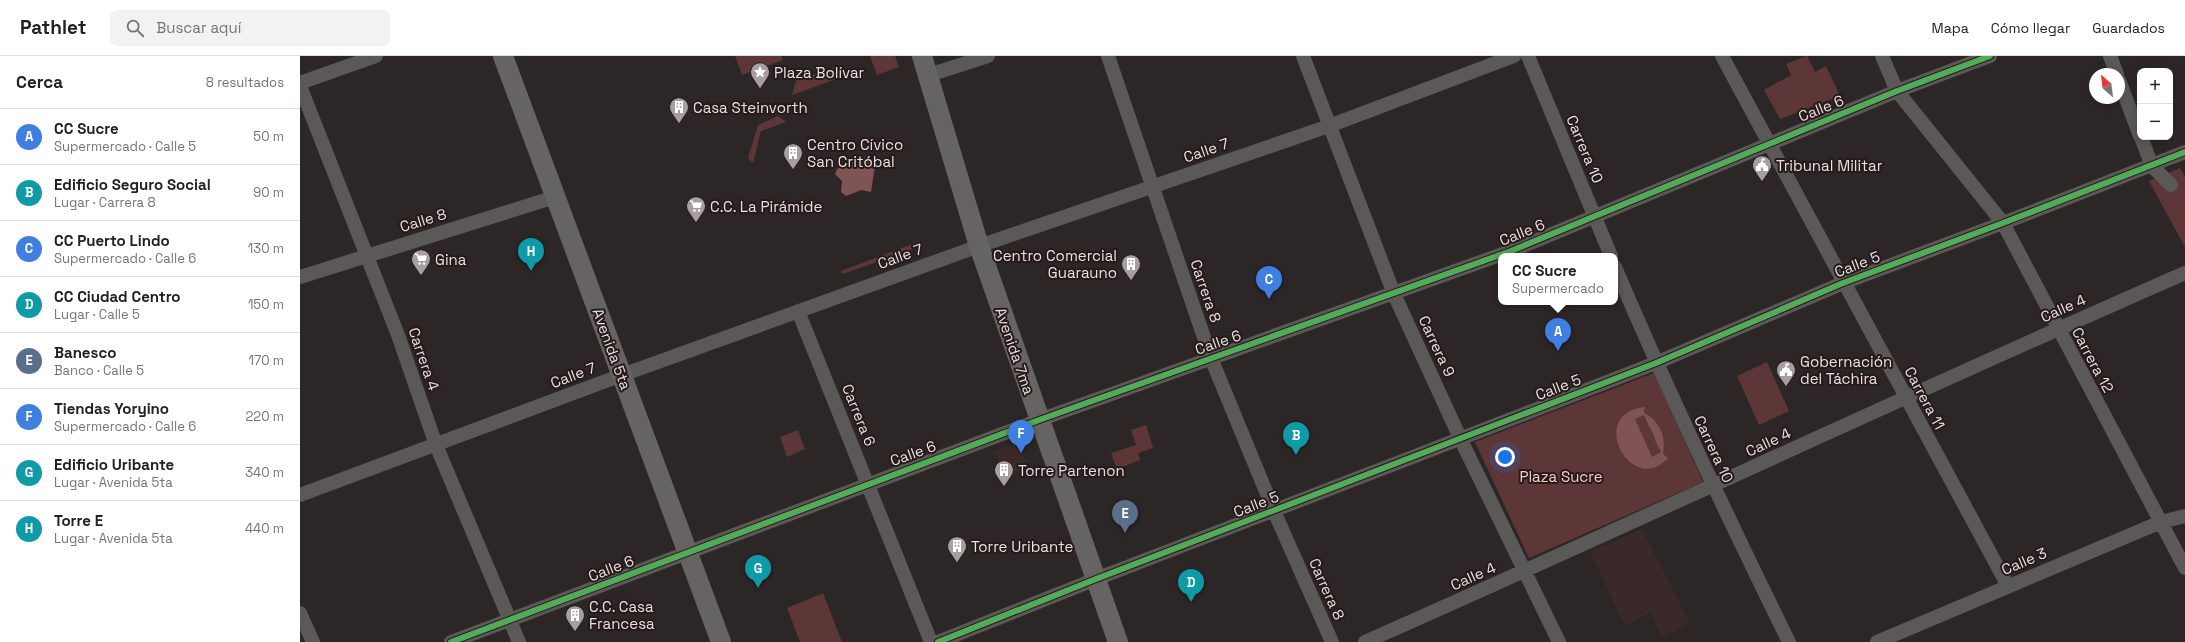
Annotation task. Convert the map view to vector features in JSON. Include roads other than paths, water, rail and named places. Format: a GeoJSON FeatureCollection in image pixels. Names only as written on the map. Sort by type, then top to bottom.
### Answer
{"type":"FeatureCollection","features":[{"type":"Feature","properties":{"kind":"street"},"geometry":{"type":"LineString","coordinates":[[300,83],[376,56]]}},
{"type":"Feature","properties":{"kind":"street","name":"Avenida 5ta"},"geometry":{"type":"LineString","coordinates":[[503,56],[721,642]]}},
{"type":"Feature","properties":{"kind":"street","name":"Avenida 7ma"},"geometry":{"type":"LineString","coordinates":[[922,56],[929,75],[979,246],[1118,642]]}},
{"type":"Feature","properties":{"kind":"street"},"geometry":{"type":"LineString","coordinates":[[929,75],[988,56]]}},
{"type":"Feature","properties":{"kind":"street","name":"Carrera 8"},"geometry":{"type":"LineString","coordinates":[[1108,56],[1211,358],[1274,511],[1332,642]]}},
{"type":"Feature","properties":{"kind":"street","name":"Carrera 9"},"geometry":{"type":"LineString","coordinates":[[1302,56],[1394,294],[1461,440],[1559,642]]}},
{"type":"Feature","properties":{"kind":"street","name":"Calle 7"},"geometry":{"type":"LineString","coordinates":[[300,495],[622,374],[979,246],[1329,126],[1514,56]]}},
{"type":"Feature","properties":{"kind":"street","name":"Carrera 10"},"geometry":{"type":"LineString","coordinates":[[1528,56],[1595,216],[1609,253]]}},
{"type":"Feature","properties":{"kind":"street","name":"Carrera 11"},"geometry":{"type":"LineString","coordinates":[[1722,56],[1770,143],[1843,283],[2008,586]]}},
{"type":"Feature","properties":{"kind":"street","name":"Carrera 12"},"geometry":{"type":"LineString","coordinates":[[1882,56],[1897,91],[2003,223],[2057,329],[2185,568]]}},
{"type":"Feature","properties":{"kind":"street","name":"Calle 6"},"geometry":{"type":"LineString","coordinates":[[1505,253],[1897,91],[1990,56]]}},
{"type":"Feature","properties":{"kind":"street"},"geometry":{"type":"LineString","coordinates":[[2110,56],[2115,68]]}},
{"type":"Feature","properties":{"kind":"street","name":"Carrera 4"},"geometry":{"type":"LineString","coordinates":[[300,86],[398,335],[436,445],[519,642]]}},
{"type":"Feature","properties":{"kind":"street"},"geometry":{"type":"LineString","coordinates":[[2125,96],[2137,128]]}},
{"type":"Feature","properties":{"kind":"street"},"geometry":{"type":"LineString","coordinates":[[2142,140],[2152,166],[2171,185]]}},
{"type":"Feature","properties":{"kind":"street","name":"Calle 5"},"geometry":{"type":"LineString","coordinates":[[938,642],[1096,579],[1461,440],[1656,363],[1843,283],[2152,166],[2185,152]]}},
{"type":"Feature","properties":{"kind":"street","name":"Calle 8"},"geometry":{"type":"LineString","coordinates":[[300,277],[555,197]]}},
{"type":"Feature","properties":{"kind":"street","name":"Calle 6"},"geometry":{"type":"LineString","coordinates":[[450,642],[1039,420],[1498,255]]}},
{"type":"Feature","properties":{"kind":"street","name":"Calle 4"},"geometry":{"type":"LineString","coordinates":[[1365,642],[1525,572],[2057,329],[2185,273]]}},
{"type":"Feature","properties":{"kind":"street","name":"Carrera 10"},"geometry":{"type":"LineString","coordinates":[[1618,274],[1656,363],[1713,486],[1789,642]]}},
{"type":"Feature","properties":{"kind":"street","name":"Carrera 6"},"geometry":{"type":"LineString","coordinates":[[798,311],[931,642]]}},
{"type":"Feature","properties":{"kind":"street","name":"Calle 3"},"geometry":{"type":"LineString","coordinates":[[1877,642],[2161,522],[2185,516]]}},
{"type":"Feature","properties":{"kind":"street"},"geometry":{"type":"LineString","coordinates":[[300,613],[313,642]]}},
{"type":"Feature","properties":{"kind":"place","name":"Plaza Bolívar"},"geometry":{"type":"Point","coordinates":[760,89]}},
{"type":"Feature","properties":{"kind":"place","name":"Casa Steinvorth"},"geometry":{"type":"Point","coordinates":[679,124]}},
{"type":"Feature","properties":{"kind":"place","name":"Centro Cívico San Critóbal"},"geometry":{"type":"Point","coordinates":[793,170]}},
{"type":"Feature","properties":{"kind":"place","name":"Tribunal Militar"},"geometry":{"type":"Point","coordinates":[1762,182]}},
{"type":"Feature","properties":{"kind":"place","name":"C.C. La Pirámide"},"geometry":{"type":"Point","coordinates":[696,223]}},
{"type":"Feature","properties":{"kind":"place","name":"Torre E"},"geometry":{"type":"Point","coordinates":[531,271]}},
{"type":"Feature","properties":{"kind":"place","name":"Gina"},"geometry":{"type":"Point","coordinates":[421,276]}},
{"type":"Feature","properties":{"kind":"place","name":"Centro Comercial Guarauno"},"geometry":{"type":"Point","coordinates":[1131,281]}},
{"type":"Feature","properties":{"kind":"place","name":"CC Puerto Lindo"},"geometry":{"type":"Point","coordinates":[1269,299]}},
{"type":"Feature","properties":{"kind":"place","name":"CC Sucre"},"geometry":{"type":"Point","coordinates":[1558,351]}},
{"type":"Feature","properties":{"kind":"place","name":"Gobernación del Táchira"},"geometry":{"type":"Point","coordinates":[1786,387]}},
{"type":"Feature","properties":{"kind":"place","name":"Tiendas Yoryino"},"geometry":{"type":"Point","coordinates":[1021,453]}},
{"type":"Feature","properties":{"kind":"place","name":"Edificio Seguro Social"},"geometry":{"type":"Point","coordinates":[1296,455]}},
{"type":"Feature","properties":{"kind":"place","name":"Torre Partenon"},"geometry":{"type":"Point","coordinates":[1004,487]}},
{"type":"Feature","properties":{"kind":"place","name":"Banesco"},"geometry":{"type":"Point","coordinates":[1125,533]}},
{"type":"Feature","properties":{"kind":"place","name":"Torre Uribante"},"geometry":{"type":"Point","coordinates":[957,563]}},
{"type":"Feature","properties":{"kind":"place","name":"Edificio Uribante"},"geometry":{"type":"Point","coordinates":[758,588]}},
{"type":"Feature","properties":{"kind":"place","name":"CC Ciudad Centro"},"geometry":{"type":"Point","coordinates":[1191,602]}},
{"type":"Feature","properties":{"kind":"place","name":"C.C. Casa Francesa"},"geometry":{"type":"Point","coordinates":[575,632]}},
{"type":"Feature","properties":{"kind":"park label","name":"Plaza Sucre"},"geometry":{"type":"Point","coordinates":[1561,476]}}]}
